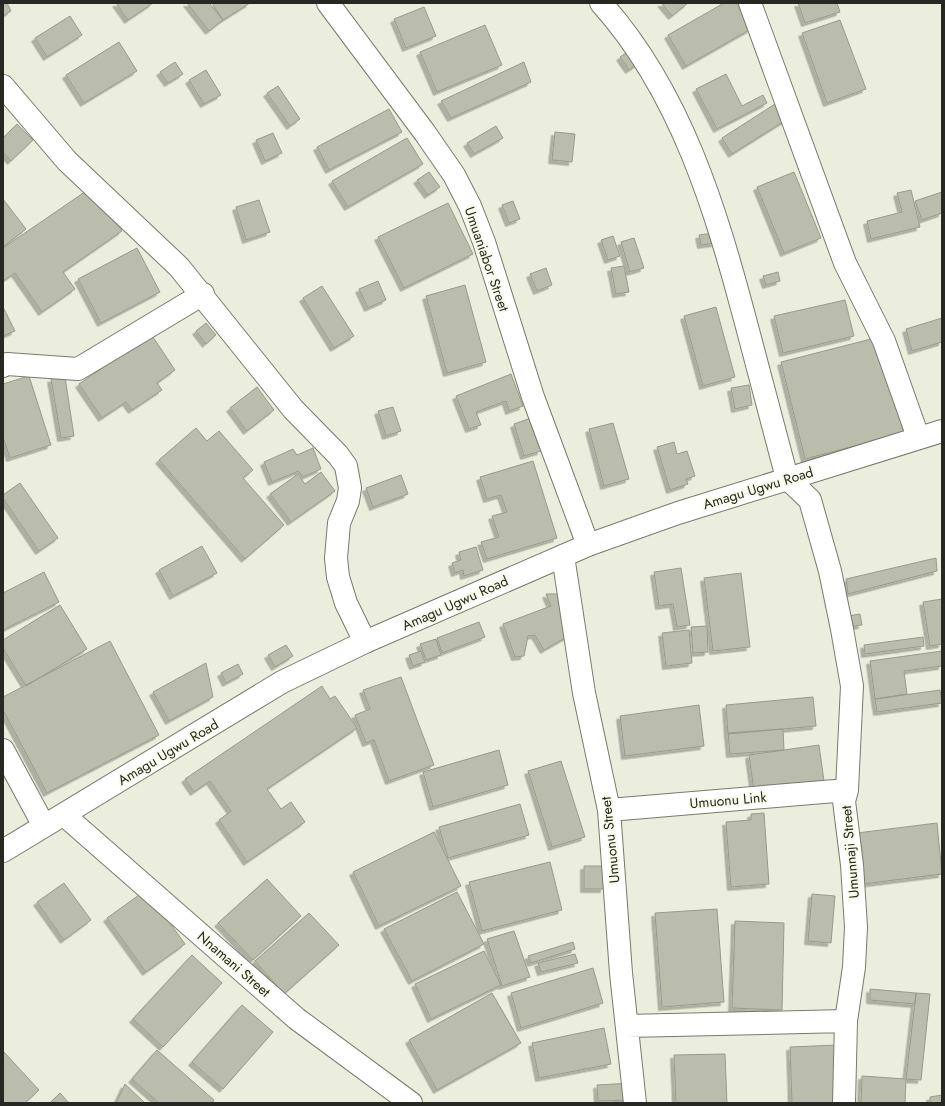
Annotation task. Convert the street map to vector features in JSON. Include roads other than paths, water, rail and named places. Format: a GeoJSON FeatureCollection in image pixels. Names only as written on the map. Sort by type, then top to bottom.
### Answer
{"type":"FeatureCollection","features":[{"type":"Feature","properties":{"kind":"street"},"geometry":{"type":"LineString","coordinates":[[601,3],[624,28],[645,60],[686,139],[703,179],[725,245],[787,478]]}},
{"type":"Feature","properties":{"kind":"street"},"geometry":{"type":"LineString","coordinates":[[750,3],[845,263],[884,341],[918,437]]}},
{"type":"Feature","properties":{"kind":"street","name":"Umuaniabor Street"},"geometry":{"type":"LineString","coordinates":[[335,5],[426,133],[454,175],[470,206],[484,242],[533,397],[588,545]]}},
{"type":"Feature","properties":{"kind":"street"},"geometry":{"type":"LineString","coordinates":[[3,86],[67,161],[179,267],[203,294],[241,346],[293,409],[338,455],[346,466],[350,488],[348,502],[339,523],[336,558],[338,577],[346,603],[365,642]]}},
{"type":"Feature","properties":{"kind":"street"},"geometry":{"type":"LineString","coordinates":[[3,366],[7,364],[78,369],[203,294]]}},
{"type":"Feature","properties":{"kind":"street","name":"Amagu Ugwu Road"},"geometry":{"type":"LineString","coordinates":[[3,851],[282,682],[365,642],[588,545],[678,513],[787,478],[826,468],[918,437],[942,431]]}},
{"type":"Feature","properties":{"kind":"street","name":"Umunnaji Street"},"geometry":{"type":"LineString","coordinates":[[787,478],[810,500],[830,571],[852,686],[847,790],[844,801],[852,865],[856,927],[854,967],[846,1021],[844,1103]]}},
{"type":"Feature","properties":{"kind":"street","name":"Umuonu Street"},"geometry":{"type":"LineString","coordinates":[[563,556],[584,693],[609,810],[635,1103]]}},
{"type":"Feature","properties":{"kind":"street"},"geometry":{"type":"LineString","coordinates":[[3,750],[44,826]]}},
{"type":"Feature","properties":{"kind":"street","name":"Umuonu Link"},"geometry":{"type":"LineString","coordinates":[[609,810],[847,790]]}},
{"type":"Feature","properties":{"kind":"street","name":"Nnamani Street"},"geometry":{"type":"LineString","coordinates":[[64,815],[297,1019],[411,1103]]}},
{"type":"Feature","properties":{"kind":"street"},"geometry":{"type":"LineString","coordinates":[[627,1026],[846,1021]]}}]}
